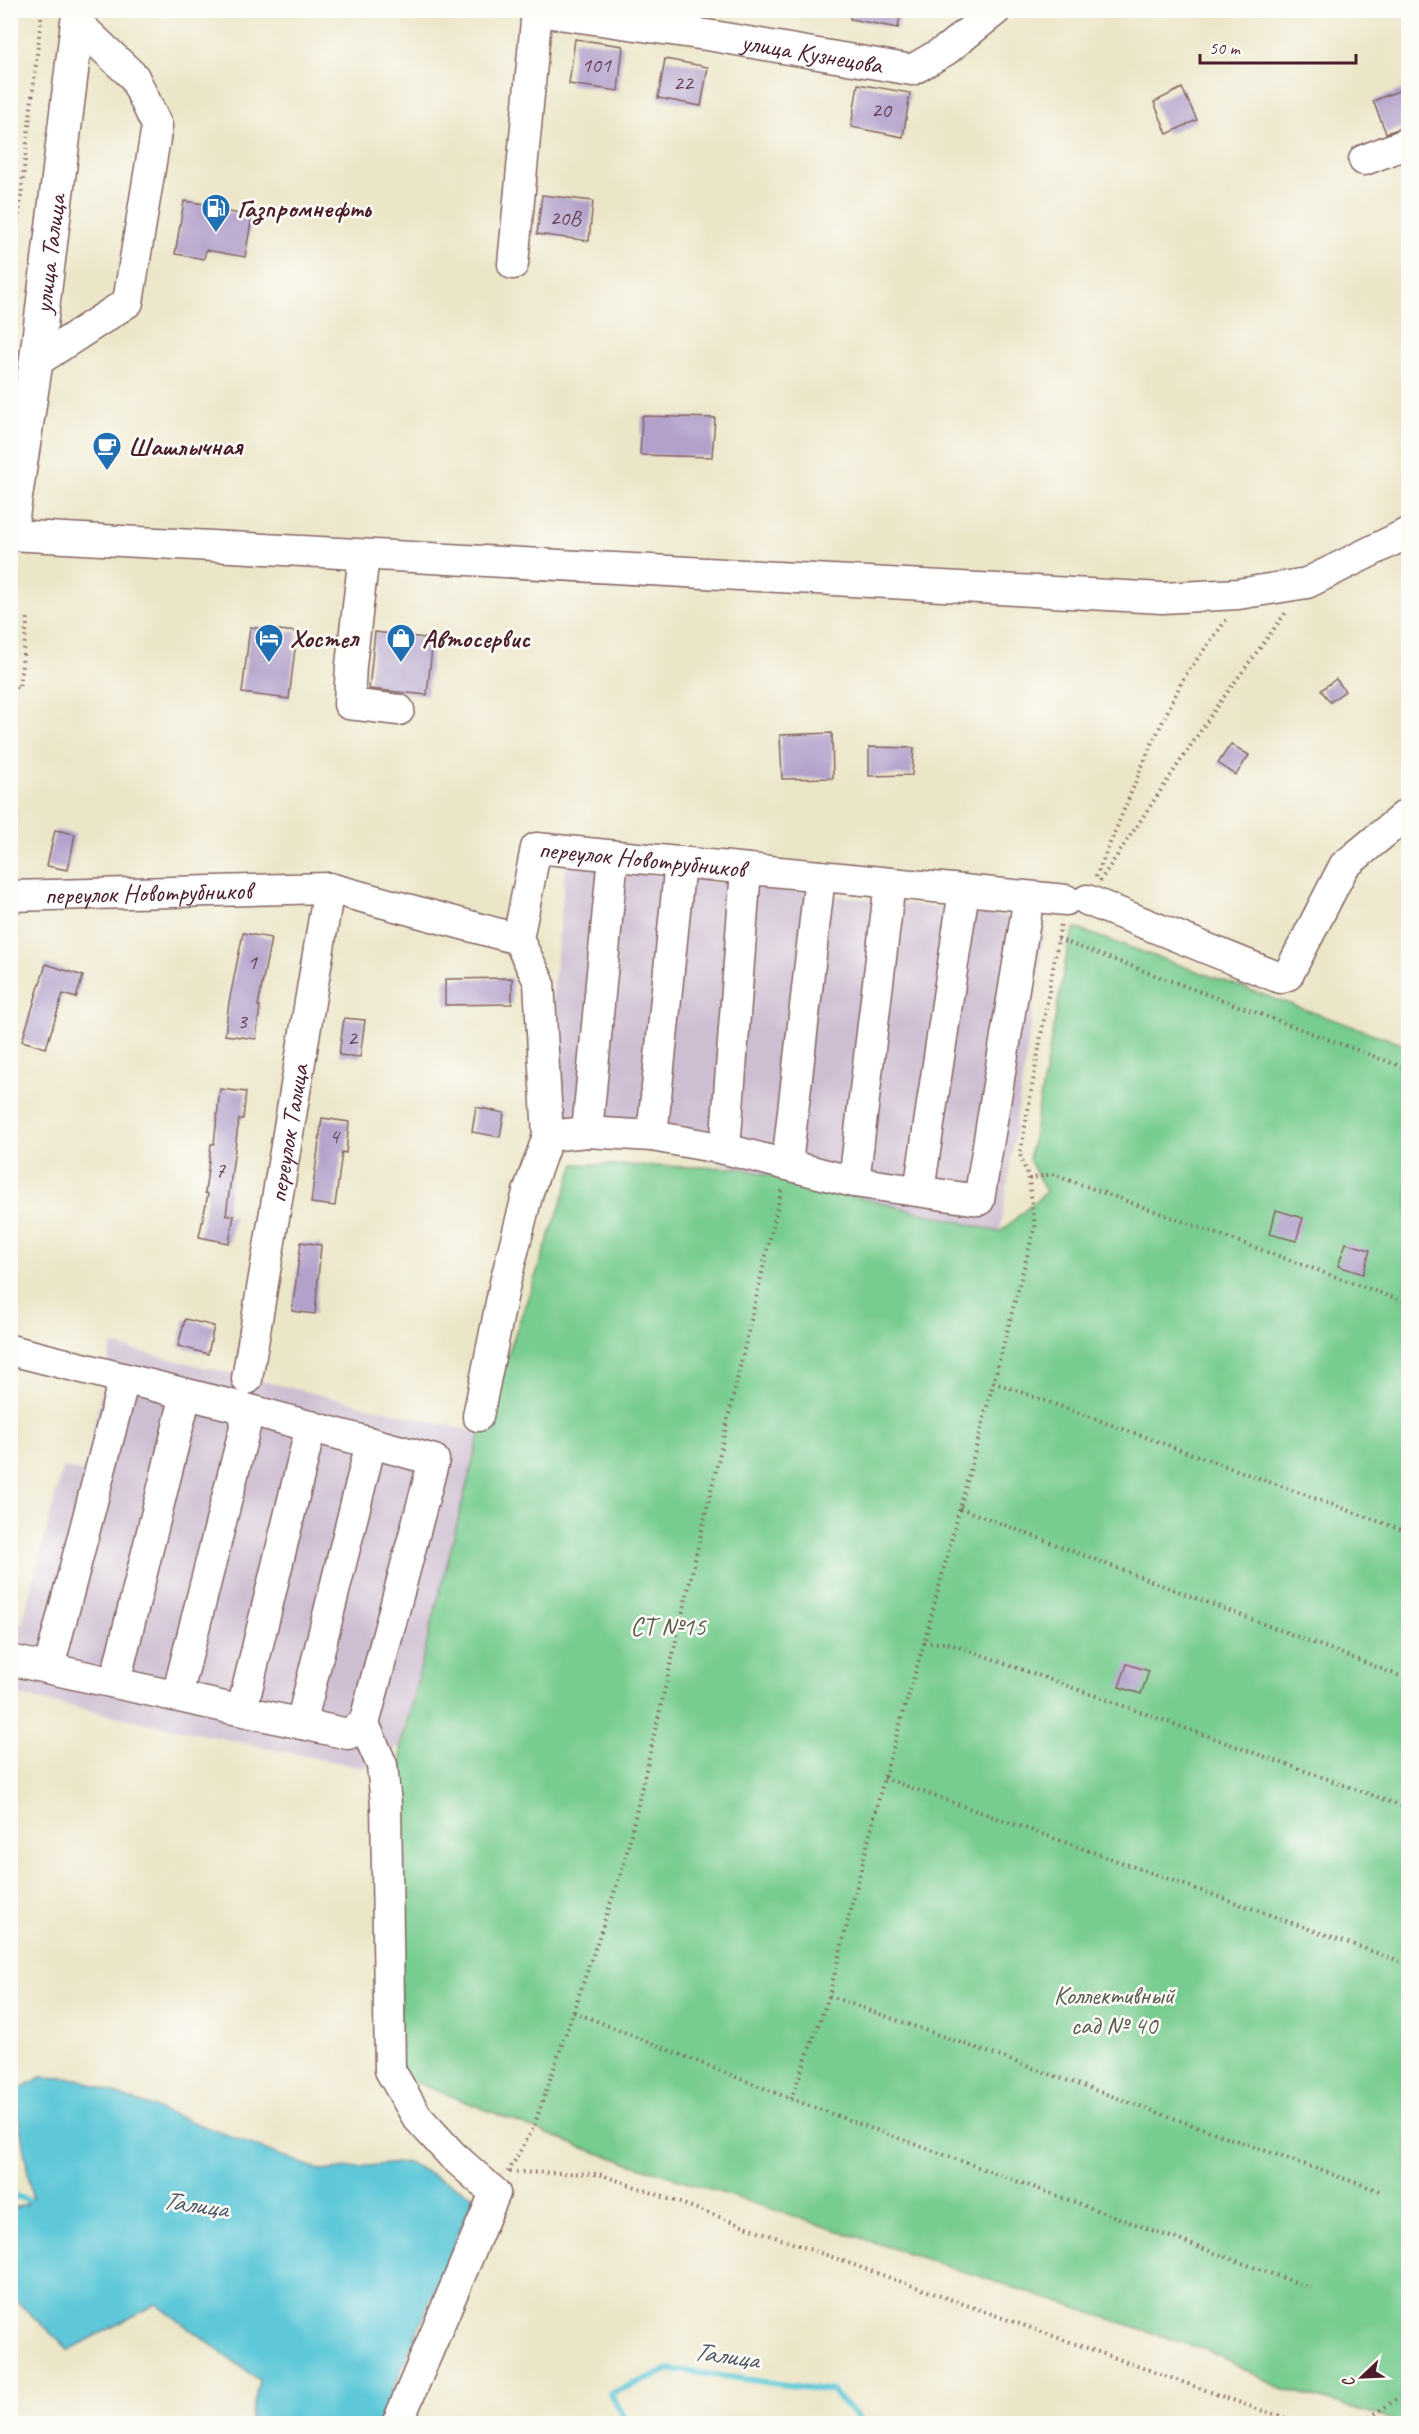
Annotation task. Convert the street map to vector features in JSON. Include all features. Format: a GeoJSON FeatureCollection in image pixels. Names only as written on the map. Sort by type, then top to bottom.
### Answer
{"type":"FeatureCollection","features":[{"type":"Feature","properties":{"kind":"main road","name":"улица Талица"},"geometry":{"type":"LineString","coordinates":[[10,534],[36,362],[78,17]]}},
{"type":"Feature","properties":{"kind":"street","name":"улица Кузнецова"},"geometry":{"type":"LineString","coordinates":[[537,11],[713,36],[912,70],[946,50],[996,10]]}},
{"type":"Feature","properties":{"kind":"street"},"geometry":{"type":"LineString","coordinates":[[513,264],[537,11]]}},
{"type":"Feature","properties":{"kind":"street"},"geometry":{"type":"LineString","coordinates":[[36,362],[128,303],[157,126],[134,77],[78,17]]}},
{"type":"Feature","properties":{"kind":"street"},"geometry":{"type":"LineString","coordinates":[[1364,160],[1408,143]]}},
{"type":"Feature","properties":{"kind":"street"},"geometry":{"type":"LineString","coordinates":[[10,534],[1162,598],[1238,594],[1307,584],[1408,533]]}},
{"type":"Feature","properties":{"kind":"street"},"geometry":{"type":"LineString","coordinates":[[364,555],[351,665],[350,705],[399,710]]}},
{"type":"Feature","properties":{"kind":"street","name":"переулок Новотрубников"},"geometry":{"type":"LineString","coordinates":[[10,896],[329,888],[518,939],[536,848],[1077,900],[1280,978],[1288,975],[1344,866],[1408,813]]}},
{"type":"Feature","properties":{"kind":"street"},"geometry":{"type":"LineString","coordinates":[[587,1132],[613,856]]}},
{"type":"Feature","properties":{"kind":"street"},"geometry":{"type":"LineString","coordinates":[[652,1136],[680,862]]}},
{"type":"Feature","properties":{"kind":"street"},"geometry":{"type":"LineString","coordinates":[[725,1149],[746,869]]}},
{"type":"Feature","properties":{"kind":"street"},"geometry":{"type":"LineString","coordinates":[[787,1164],[820,876]]}},
{"type":"Feature","properties":{"kind":"street"},"geometry":{"type":"LineString","coordinates":[[854,1182],[890,883]]}},
{"type":"Feature","properties":{"kind":"street","name":"переулок Талица"},"geometry":{"type":"LineString","coordinates":[[177,1696],[245,1427],[245,1394],[329,888]]}},
{"type":"Feature","properties":{"kind":"street"},"geometry":{"type":"LineString","coordinates":[[919,1191],[963,890]]}},
{"type":"Feature","properties":{"kind":"street"},"geometry":{"type":"LineString","coordinates":[[548,1136],[587,1132],[652,1136],[725,1149],[854,1182],[979,1200],[1029,897]]}},
{"type":"Feature","properties":{"kind":"street"},"geometry":{"type":"LineString","coordinates":[[478,1416],[505,1283],[528,1192],[548,1136],[539,982],[518,939]]}},
{"type":"Feature","properties":{"kind":"street"},"geometry":{"type":"LineString","coordinates":[[10,1350],[186,1394],[245,1394],[311,1426],[434,1460],[364,1724],[382,1765],[386,1804],[390,2070],[417,2116],[452,2155],[501,2182],[397,2424]]}},
{"type":"Feature","properties":{"kind":"street"},"geometry":{"type":"LineString","coordinates":[[49,1668],[124,1379]]}},
{"type":"Feature","properties":{"kind":"street"},"geometry":{"type":"LineString","coordinates":[[115,1682],[186,1394]]}},
{"type":"Feature","properties":{"kind":"street"},"geometry":{"type":"LineString","coordinates":[[242,1710],[311,1426]]}},
{"type":"Feature","properties":{"kind":"street"},"geometry":{"type":"LineString","coordinates":[[301,1724],[371,1443]]}},
{"type":"Feature","properties":{"kind":"street"},"geometry":{"type":"LineString","coordinates":[[10,1660],[348,1734],[364,1724]]}},
{"type":"Feature","properties":{"kind":"path"},"geometry":{"type":"LineString","coordinates":[[10,293],[42,10]]}},
{"type":"Feature","properties":{"kind":"path"},"geometry":{"type":"LineString","coordinates":[[1077,900],[1307,584]]}},
{"type":"Feature","properties":{"kind":"path"},"geometry":{"type":"LineString","coordinates":[[791,2099],[829,1996],[884,1779],[924,1643],[1035,1226],[1029,1179],[1020,1155],[1058,939],[1184,677],[1235,608],[1238,594]]}},
{"type":"Feature","properties":{"kind":"path"},"geometry":{"type":"LineString","coordinates":[[10,686],[19,688],[28,616]]}},
{"type":"Feature","properties":{"kind":"path"},"geometry":{"type":"LineString","coordinates":[[1058,939],[1408,1069]]}},
{"type":"Feature","properties":{"kind":"path"},"geometry":{"type":"LineString","coordinates":[[501,2182],[533,2129],[624,1864],[787,1164]]}},
{"type":"Feature","properties":{"kind":"path"},"geometry":{"type":"LineString","coordinates":[[1029,1179],[1052,1174],[1408,1303]]}},
{"type":"Feature","properties":{"kind":"path"},"geometry":{"type":"LineString","coordinates":[[993,1382],[1408,1532]]}},
{"type":"Feature","properties":{"kind":"path"},"geometry":{"type":"LineString","coordinates":[[960,1508],[1408,1679]]}},
{"type":"Feature","properties":{"kind":"path"},"geometry":{"type":"LineString","coordinates":[[924,1643],[948,1644],[1408,1808]]}},
{"type":"Feature","properties":{"kind":"path"},"geometry":{"type":"LineString","coordinates":[[884,1779],[1408,1964]]}},
{"type":"Feature","properties":{"kind":"path"},"geometry":{"type":"LineString","coordinates":[[829,1996],[1382,2192]]}},
{"type":"Feature","properties":{"kind":"path"},"geometry":{"type":"LineString","coordinates":[[574,2012],[791,2099],[1311,2288]]}},
{"type":"Feature","properties":{"kind":"path"},"geometry":{"type":"LineString","coordinates":[[501,2182],[599,2174],[1300,2424]]}},
{"type":"Feature","properties":{"kind":"path"},"geometry":{"type":"LineString","coordinates":[[1360,2424],[1408,2391]]}},
{"type":"Feature","properties":{"kind":"shaded area"},"geometry":{"type":"Polygon","coordinates":[[[566,864],[1046,921],[1000,1232],[794,1183],[541,1113],[566,864]]]}},
{"type":"Feature","properties":{"kind":"shaded area"},"geometry":{"type":"Polygon","coordinates":[[[112,1345],[480,1433],[401,1745],[363,1768],[11,1694],[10,1623],[22,1624],[63,1467],[84,1473],[112,1345]]]}},
{"type":"Feature","properties":{"kind":"green space","name":"Коллективный сад № 40"},"geometry":{"type":"Polygon","coordinates":[[[1075,928],[1408,1046],[1408,2423],[1396,2423],[1375,2414],[1280,2388],[1209,2351],[586,2149],[400,2076],[401,1745],[480,1433],[575,1164],[740,1168],[1000,1232],[1046,1192],[1029,1159],[1069,943],[1075,928]]]}},
{"type":"Feature","properties":{"kind":"water"},"geometry":{"type":"Polygon","coordinates":[[[41,2077],[78,2079],[322,2171],[407,2162],[474,2196],[379,2423],[250,2423],[259,2380],[156,2304],[69,2350],[11,2296],[11,2209],[33,2202],[14,2092],[41,2077]]]}},
{"type":"Feature","properties":{"kind":"building"},"geometry":{"type":"Polygon","coordinates":[[[851,10],[901,10],[898,28],[850,19],[851,10]]]}},
{"type":"Feature","properties":{"kind":"building"},"geometry":{"type":"Polygon","coordinates":[[[575,39],[623,46],[618,91],[569,84],[575,39]]]}},
{"type":"Feature","properties":{"kind":"building"},"geometry":{"type":"Polygon","coordinates":[[[665,59],[708,67],[701,106],[658,98],[665,59]]]}},
{"type":"Feature","properties":{"kind":"building"},"geometry":{"type":"Polygon","coordinates":[[[858,84],[910,93],[903,137],[851,127],[858,84]]]}},
{"type":"Feature","properties":{"kind":"building"},"geometry":{"type":"Polygon","coordinates":[[[1182,88],[1197,120],[1167,134],[1154,102],[1182,88]]]}},
{"type":"Feature","properties":{"kind":"building"},"geometry":{"type":"Polygon","coordinates":[[[1403,89],[1408,102],[1408,126],[1386,133],[1373,101],[1403,89]]]}},
{"type":"Feature","properties":{"kind":"building"},"geometry":{"type":"Polygon","coordinates":[[[542,195],[593,201],[589,241],[537,234],[542,195]]]}},
{"type":"Feature","properties":{"kind":"building"},"geometry":{"type":"Polygon","coordinates":[[[184,201],[211,205],[211,209],[252,216],[245,257],[206,250],[204,259],[175,254],[184,201]]]}},
{"type":"Feature","properties":{"kind":"building"},"geometry":{"type":"Polygon","coordinates":[[[642,416],[715,418],[712,457],[640,455],[642,416]]]}},
{"type":"Feature","properties":{"kind":"building","name":"Хостел"},"geometry":{"type":"Polygon","coordinates":[[[250,627],[297,632],[289,699],[242,693],[250,627]]]}},
{"type":"Feature","properties":{"kind":"building","name":"Автосервис"},"geometry":{"type":"Polygon","coordinates":[[[375,632],[433,639],[427,695],[369,689],[375,632]]]}},
{"type":"Feature","properties":{"kind":"building"},"geometry":{"type":"Polygon","coordinates":[[[1336,679],[1345,691],[1330,702],[1321,690],[1336,679]]]}},
{"type":"Feature","properties":{"kind":"building"},"geometry":{"type":"Polygon","coordinates":[[[832,733],[833,778],[782,779],[780,735],[832,733]]]}},
{"type":"Feature","properties":{"kind":"building"},"geometry":{"type":"Polygon","coordinates":[[[1231,744],[1249,755],[1236,775],[1218,763],[1231,744]]]}},
{"type":"Feature","properties":{"kind":"building"},"geometry":{"type":"Polygon","coordinates":[[[869,747],[914,748],[912,775],[869,776],[869,747]]]}},
{"type":"Feature","properties":{"kind":"building"},"geometry":{"type":"Polygon","coordinates":[[[55,830],[75,834],[68,870],[47,866],[55,830]]]}},
{"type":"Feature","properties":{"kind":"building"},"geometry":{"type":"Polygon","coordinates":[[[243,933],[271,938],[258,1006],[260,1006],[256,1039],[225,1035],[243,933]]]}},
{"type":"Feature","properties":{"kind":"building"},"geometry":{"type":"Polygon","coordinates":[[[46,964],[83,976],[76,998],[63,994],[46,1048],[22,1041],[46,964]]]}},
{"type":"Feature","properties":{"kind":"building"},"geometry":{"type":"Polygon","coordinates":[[[512,978],[512,1004],[445,1005],[445,979],[512,978]]]}},
{"type":"Feature","properties":{"kind":"building"},"geometry":{"type":"Polygon","coordinates":[[[344,1018],[365,1020],[360,1057],[339,1055],[344,1018]]]}},
{"type":"Feature","properties":{"kind":"building"},"geometry":{"type":"Polygon","coordinates":[[[220,1089],[246,1092],[243,1119],[239,1119],[226,1215],[234,1216],[229,1243],[199,1237],[208,1194],[205,1193],[211,1144],[214,1144],[220,1089]]]}},
{"type":"Feature","properties":{"kind":"building"},"geometry":{"type":"Polygon","coordinates":[[[476,1107],[504,1113],[500,1137],[472,1132],[476,1107]]]}},
{"type":"Feature","properties":{"kind":"building"},"geometry":{"type":"Polygon","coordinates":[[[322,1118],[349,1122],[346,1153],[342,1152],[335,1206],[311,1203],[322,1118]]]}},
{"type":"Feature","properties":{"kind":"building"},"geometry":{"type":"Polygon","coordinates":[[[1276,1210],[1303,1218],[1296,1241],[1270,1234],[1276,1210]]]}},
{"type":"Feature","properties":{"kind":"building"},"geometry":{"type":"Polygon","coordinates":[[[301,1242],[321,1245],[315,1314],[292,1311],[301,1242]]]}},
{"type":"Feature","properties":{"kind":"building"},"geometry":{"type":"Polygon","coordinates":[[[1346,1243],[1370,1250],[1363,1274],[1338,1266],[1346,1243]]]}},
{"type":"Feature","properties":{"kind":"building"},"geometry":{"type":"Polygon","coordinates":[[[185,1319],[214,1326],[208,1354],[178,1346],[185,1319]]]}},
{"type":"Feature","properties":{"kind":"building"},"geometry":{"type":"Polygon","coordinates":[[[1127,1664],[1149,1671],[1141,1694],[1119,1687],[1127,1664]]]}},
{"type":"Feature","properties":{"kind":"waterway","name":"Талица"},"geometry":{"type":"LineString","coordinates":[[10,2194],[33,2202],[41,2200]]}},
{"type":"Feature","properties":{"kind":"waterway","name":"Талица"},"geometry":{"type":"LineString","coordinates":[[629,2424],[610,2394],[670,2369],[832,2391],[864,2424]]}},
{"type":"Feature","properties":{"kind":"place","name":"Газпромнефть"},"geometry":{"type":"Point","coordinates":[216,234]}},
{"type":"Feature","properties":{"kind":"place","name":"Шашлычная"},"geometry":{"type":"Point","coordinates":[107,472]}},
{"type":"Feature","properties":{"kind":"place","name":"Хостел"},"geometry":{"type":"Point","coordinates":[269,664]}},
{"type":"Feature","properties":{"kind":"place","name":"Автосервис"},"geometry":{"type":"Point","coordinates":[401,664]}},
{"type":"Feature","properties":{"kind":"park label","name":"СТ №15"},"geometry":{"type":"Point","coordinates":[668,1626]}}]}
